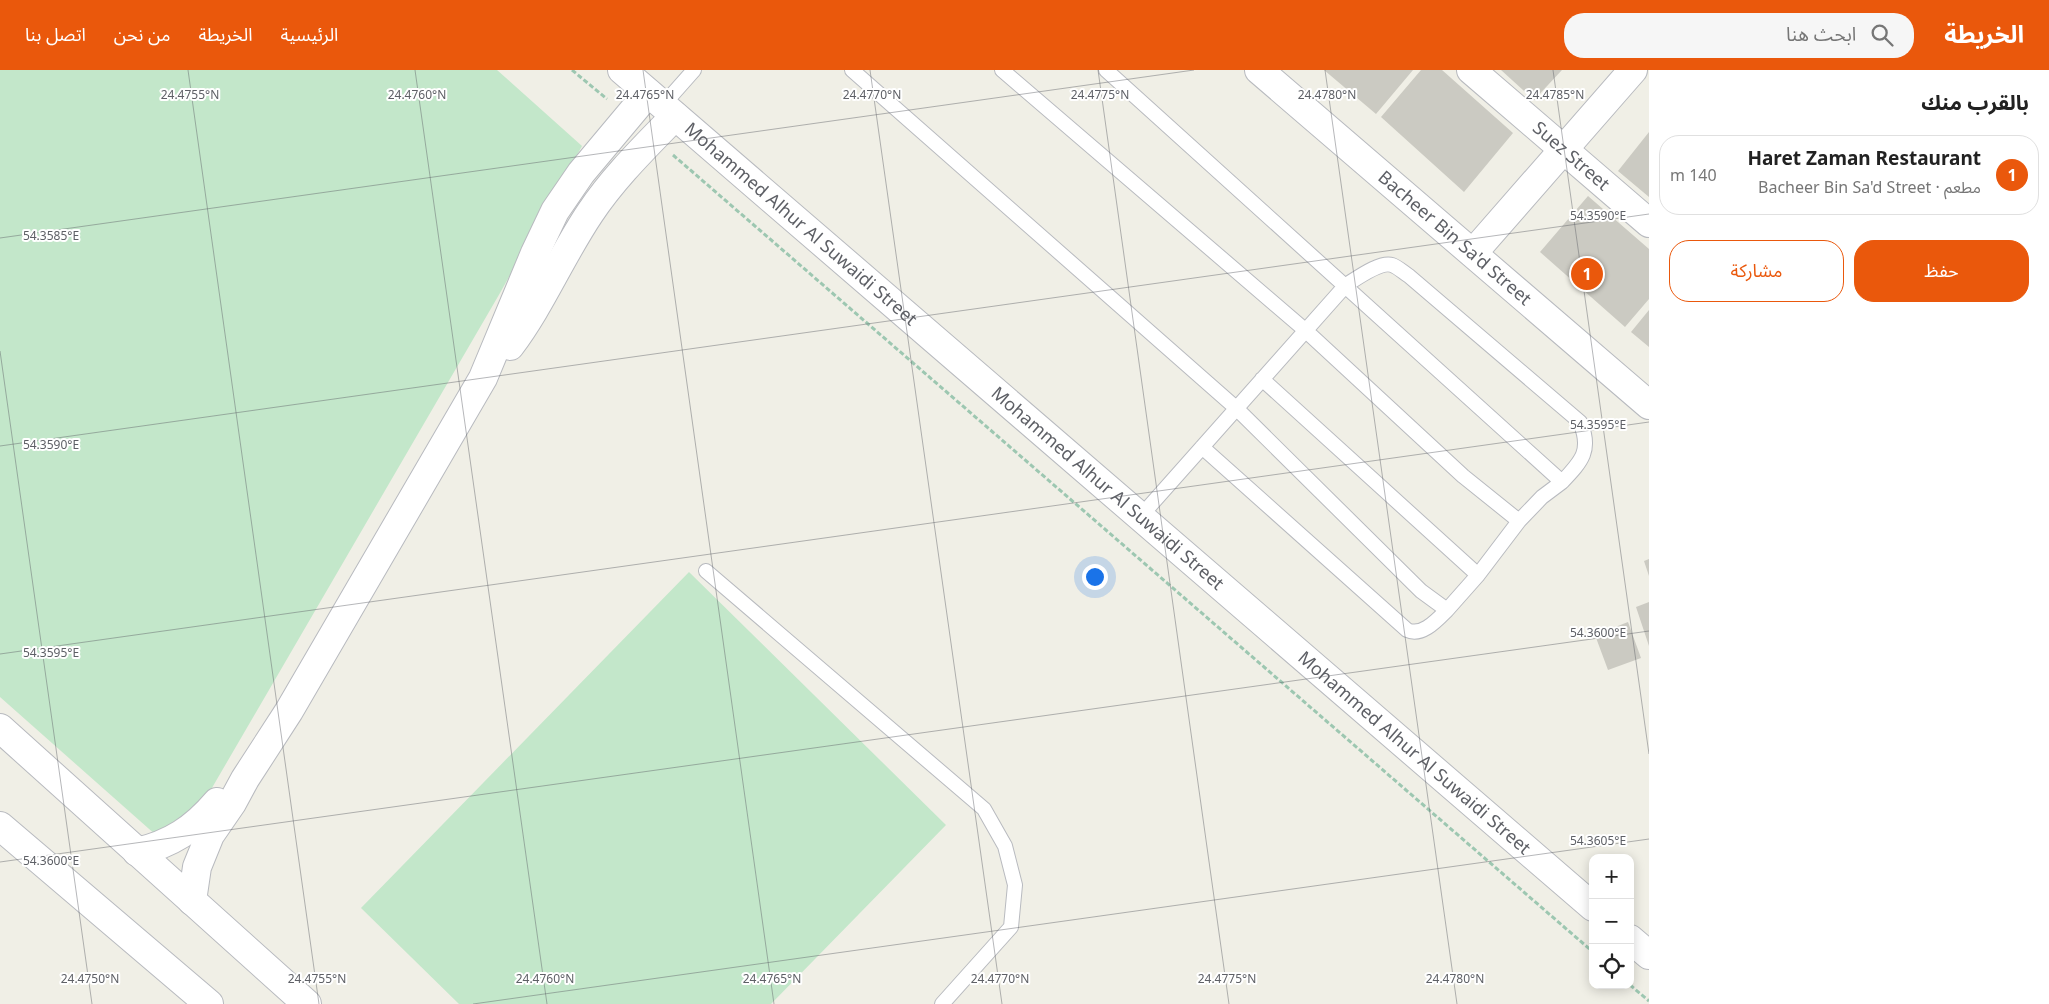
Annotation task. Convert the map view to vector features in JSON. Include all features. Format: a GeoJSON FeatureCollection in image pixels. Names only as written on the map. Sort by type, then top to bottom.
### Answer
{"type":"FeatureCollection","features":[{"type":"Feature","properties":{"kind":"street","name":"Mohammed Alhur Al Suwaidi Street"},"geometry":{"type":"LineString","coordinates":[[622,70],[1589,904]]}},
{"type":"Feature","properties":{"kind":"street","name":"Bacheer Bin Sa'd Street"},"geometry":{"type":"LineString","coordinates":[[1259,70],[1649,405]]}},
{"type":"Feature","properties":{"kind":"street","name":"Suez Street"},"geometry":{"type":"LineString","coordinates":[[1471,70],[1649,223]]}},
{"type":"Feature","properties":{"kind":"street"},"geometry":{"type":"LineString","coordinates":[[1473,253],[1633,70]]}},
{"type":"Feature","properties":{"kind":"street"},"geometry":{"type":"LineString","coordinates":[[192,901],[202,850],[210,834],[232,803],[245,779],[289,711],[483,378],[555,211],[581,173],[628,117],[662,105]]}},
{"type":"Feature","properties":{"kind":"street"},"geometry":{"type":"LineString","coordinates":[[483,378],[527,322],[589,215],[604,193],[654,138],[662,105]]}},
{"type":"Feature","properties":{"kind":"street"},"geometry":{"type":"LineString","coordinates":[[581,173],[604,193]]}},
{"type":"Feature","properties":{"kind":"street"},"geometry":{"type":"LineString","coordinates":[[0,728],[307,1004]]}},
{"type":"Feature","properties":{"kind":"street"},"geometry":{"type":"LineString","coordinates":[[137,852],[159,846],[191,829],[218,800],[245,779]]}},
{"type":"Feature","properties":{"kind":"street"},"geometry":{"type":"LineString","coordinates":[[0,826],[209,1004]]}},
{"type":"Feature","properties":{"kind":"street"},"geometry":{"type":"LineString","coordinates":[[1634,942],[1649,955]]}},
{"type":"Feature","properties":{"kind":"lane"},"geometry":{"type":"LineString","coordinates":[[662,105],[694,70]]}},
{"type":"Feature","properties":{"kind":"lane"},"geometry":{"type":"LineString","coordinates":[[852,70],[1236,408],[1421,591],[1447,610]]}},
{"type":"Feature","properties":{"kind":"lane"},"geometry":{"type":"LineString","coordinates":[[1002,70],[1306,330],[1463,476],[1519,521]]}},
{"type":"Feature","properties":{"kind":"lane"},"geometry":{"type":"LineString","coordinates":[[1106,70],[1562,482]]}},
{"type":"Feature","properties":{"kind":"lane"},"geometry":{"type":"LineString","coordinates":[[1140,517],[1262,378],[1346,285],[1381,266],[1391,265],[1409,276],[1580,422],[1586,436],[1586,448],[1579,464],[1562,482],[1542,497],[1519,521],[1478,576],[1447,610],[1432,624],[1413,633],[1407,630],[1202,447]]}},
{"type":"Feature","properties":{"kind":"lane"},"geometry":{"type":"LineString","coordinates":[[1262,378],[1478,576]]}},
{"type":"Feature","properties":{"kind":"lane"},"geometry":{"type":"LineString","coordinates":[[706,571],[984,809],[1005,846],[1015,884],[1011,927],[942,1004]]}},
{"type":"Feature","properties":{"kind":"path"},"geometry":{"type":"LineString","coordinates":[[572,70],[628,117]]}},
{"type":"Feature","properties":{"kind":"path"},"geometry":{"type":"LineString","coordinates":[[654,138],[1589,949]]}},
{"type":"Feature","properties":{"kind":"path"},"geometry":{"type":"LineString","coordinates":[[1634,988],[1649,1001]]}},
{"type":"Feature","properties":{"kind":"green space"},"geometry":{"type":"Polygon","coordinates":[[[0,70],[497,70],[582,146],[500,293],[202,805],[157,836],[0,697],[0,70]]]}},
{"type":"Feature","properties":{"kind":"green space"},"geometry":{"type":"Polygon","coordinates":[[[689,572],[946,825],[771,1004],[459,1004],[361,908],[689,572]]]}},
{"type":"Feature","properties":{"kind":"building"},"geometry":{"type":"Polygon","coordinates":[[[1324,70],[1413,70],[1376,114],[1324,70]]]}},
{"type":"Feature","properties":{"kind":"building"},"geometry":{"type":"Polygon","coordinates":[[[1421,70],[1442,70],[1513,133],[1464,192],[1381,117],[1421,70]]]}},
{"type":"Feature","properties":{"kind":"building"},"geometry":{"type":"Polygon","coordinates":[[[1501,70],[1562,70],[1534,100],[1501,70]]]}},
{"type":"Feature","properties":{"kind":"building"},"geometry":{"type":"Polygon","coordinates":[[[1649,132],[1649,197],[1618,171],[1649,132]]]}},
{"type":"Feature","properties":{"kind":"building"},"geometry":{"type":"Polygon","coordinates":[[[1588,196],[1649,249],[1649,299],[1625,327],[1540,252],[1588,196]]]}},
{"type":"Feature","properties":{"kind":"building"},"geometry":{"type":"Polygon","coordinates":[[[1649,310],[1649,347],[1631,332],[1649,310]]]}},
{"type":"Feature","properties":{"kind":"building"},"geometry":{"type":"Polygon","coordinates":[[[1649,559],[1649,576],[1644,561],[1649,559]]]}},
{"type":"Feature","properties":{"kind":"building"},"geometry":{"type":"Polygon","coordinates":[[[1649,602],[1649,646],[1636,607],[1649,602]]]}},
{"type":"Feature","properties":{"kind":"building"},"geometry":{"type":"Polygon","coordinates":[[[1628,622],[1641,658],[1608,670],[1595,635],[1628,622]]]}},
{"type":"Feature","properties":{"kind":"place","name":"Haret Zaman Restaurant"},"geometry":{"type":"Point","coordinates":[1587,274]}}]}
